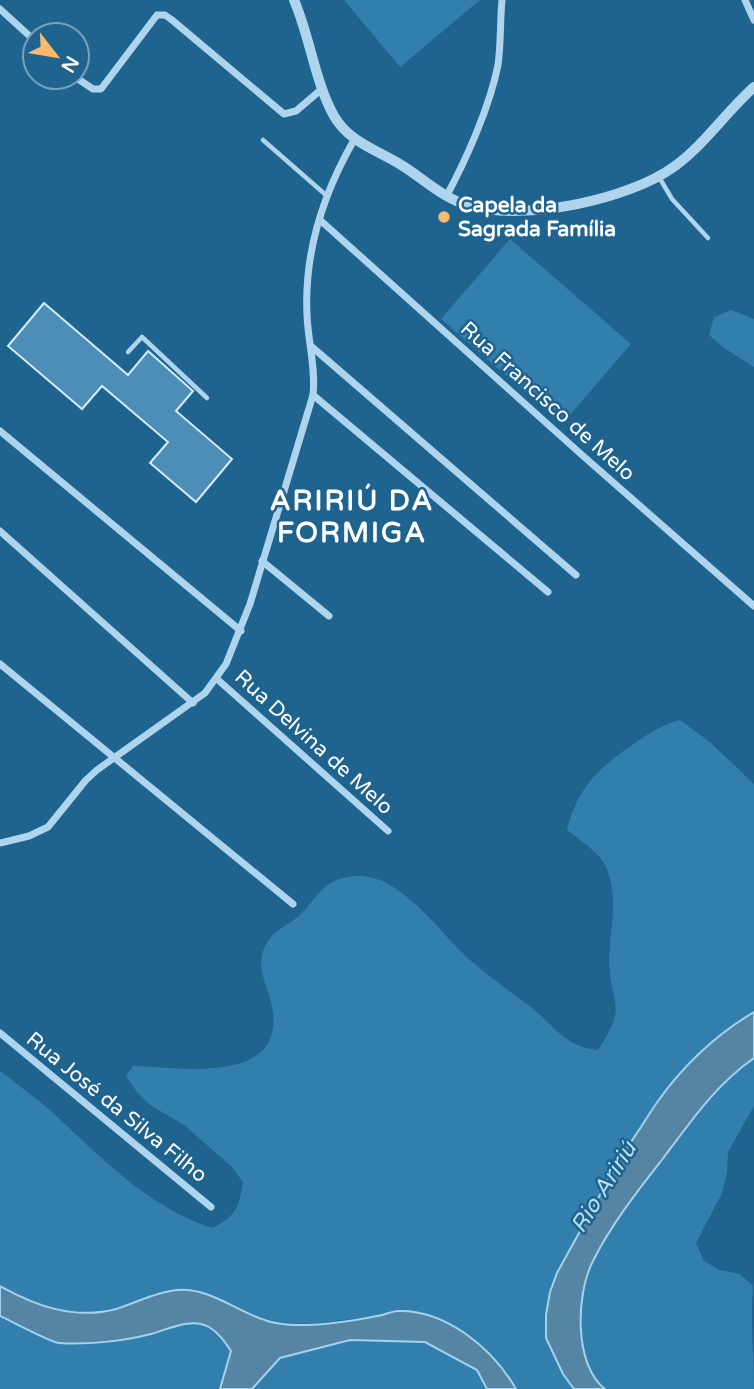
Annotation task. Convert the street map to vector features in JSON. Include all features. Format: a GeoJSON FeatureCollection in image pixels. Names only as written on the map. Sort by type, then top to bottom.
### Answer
{"type":"FeatureCollection","features":[{"type":"Feature","properties":{"kind":"street"},"geometry":{"type":"LineString","coordinates":[[294,0],[334,117],[355,140],[404,166],[446,197],[470,206],[486,209],[532,209],[613,197],[659,177],[691,153],[754,88]]}},
{"type":"Feature","properties":{"kind":"street"},"geometry":{"type":"LineString","coordinates":[[446,197],[493,86],[499,54],[502,0]]}},
{"type":"Feature","properties":{"kind":"street"},"geometry":{"type":"LineString","coordinates":[[745,0],[754,20]]}},
{"type":"Feature","properties":{"kind":"street"},"geometry":{"type":"LineString","coordinates":[[0,9],[21,28]]}},
{"type":"Feature","properties":{"kind":"street"},"geometry":{"type":"LineString","coordinates":[[91,88],[101,89],[157,15],[165,15],[172,20],[284,114],[296,111],[323,87]]}},
{"type":"Feature","properties":{"kind":"street"},"geometry":{"type":"LineString","coordinates":[[0,843],[29,836],[48,827],[86,780],[192,703],[217,679],[241,631],[313,395],[315,370],[307,319],[307,275],[313,237],[328,197],[355,140]]}},
{"type":"Feature","properties":{"kind":"street","name":"Rua Francisco de Melo"},"geometry":{"type":"LineString","coordinates":[[320,220],[754,606]]}},
{"type":"Feature","properties":{"kind":"street"},"geometry":{"type":"LineString","coordinates":[[312,347],[576,575]]}},
{"type":"Feature","properties":{"kind":"street"},"geometry":{"type":"LineString","coordinates":[[313,395],[548,592]]}},
{"type":"Feature","properties":{"kind":"street"},"geometry":{"type":"LineString","coordinates":[[0,431],[241,631]]}},
{"type":"Feature","properties":{"kind":"street"},"geometry":{"type":"LineString","coordinates":[[0,531],[192,703]]}},
{"type":"Feature","properties":{"kind":"street"},"geometry":{"type":"LineString","coordinates":[[262,561],[329,616]]}},
{"type":"Feature","properties":{"kind":"street"},"geometry":{"type":"LineString","coordinates":[[0,664],[293,904]]}},
{"type":"Feature","properties":{"kind":"street","name":"Rua Delvina de Melo"},"geometry":{"type":"LineString","coordinates":[[217,679],[388,831]]}},
{"type":"Feature","properties":{"kind":"street","name":"Rua José da Silva Filho"},"geometry":{"type":"LineString","coordinates":[[0,1033],[211,1207]]}},
{"type":"Feature","properties":{"kind":"lane"},"geometry":{"type":"LineString","coordinates":[[263,140],[328,197]]}},
{"type":"Feature","properties":{"kind":"lane"},"geometry":{"type":"LineString","coordinates":[[659,177],[672,199],[708,238]]}},
{"type":"Feature","properties":{"kind":"lane"},"geometry":{"type":"LineString","coordinates":[[128,352],[142,338],[207,398]]}},
{"type":"Feature","properties":{"kind":"shaded area"},"geometry":{"type":"Polygon","coordinates":[[[344,0],[480,0],[400,67],[344,0]]]}},
{"type":"Feature","properties":{"kind":"shaded area"},"geometry":{"type":"Polygon","coordinates":[[[510,239],[631,344],[562,424],[441,319],[510,239]]]}},
{"type":"Feature","properties":{"kind":"shaded area"},"geometry":{"type":"Polygon","coordinates":[[[731,310],[754,319],[754,367],[709,335],[714,317],[731,310]]]}},
{"type":"Feature","properties":{"kind":"shaded area"},"geometry":{"type":"Polygon","coordinates":[[[680,720],[711,743],[754,784],[754,1012],[727,1030],[682,1070],[657,1102],[638,1134],[624,1151],[567,1256],[546,1338],[563,1374],[574,1389],[516,1389],[485,1350],[469,1336],[436,1318],[395,1311],[312,1324],[272,1322],[194,1290],[156,1294],[116,1308],[79,1314],[42,1306],[0,1286],[0,1071],[45,1106],[107,1163],[146,1194],[167,1208],[213,1228],[232,1215],[240,1198],[243,1182],[231,1166],[184,1125],[150,1105],[126,1076],[133,1066],[199,1069],[223,1067],[244,1062],[261,1052],[271,1036],[273,1012],[261,966],[263,951],[276,932],[299,916],[327,886],[340,879],[359,876],[375,878],[390,885],[419,908],[470,960],[562,1035],[577,1045],[598,1050],[612,1025],[616,1011],[609,961],[613,897],[608,872],[601,859],[567,830],[583,791],[599,771],[649,734],[680,720]]]}},
{"type":"Feature","properties":{"kind":"shaded area"},"geometry":{"type":"Polygon","coordinates":[[[754,1012],[754,1058],[715,1093],[693,1119],[624,1210],[592,1263],[583,1293],[581,1329],[588,1364],[605,1389],[574,1389],[563,1374],[546,1338],[546,1315],[557,1273],[624,1151],[658,1101],[690,1063],[714,1041],[754,1012]]]}},
{"type":"Feature","properties":{"kind":"shaded area"},"geometry":{"type":"Polygon","coordinates":[[[754,1058],[754,1106],[728,1152],[722,1193],[696,1243],[704,1261],[720,1270],[740,1274],[753,1286],[754,1389],[605,1389],[588,1364],[581,1329],[583,1293],[592,1263],[622,1212],[690,1121],[726,1081],[754,1058]]]}},
{"type":"Feature","properties":{"kind":"shaded area"},"geometry":{"type":"Polygon","coordinates":[[[0,1286],[41,1305],[85,1313],[116,1309],[153,1295],[177,1290],[202,1293],[259,1318],[283,1324],[324,1324],[397,1311],[415,1312],[450,1324],[466,1334],[495,1360],[516,1389],[487,1389],[477,1370],[425,1342],[350,1340],[280,1358],[252,1389],[220,1389],[231,1351],[209,1327],[195,1323],[118,1340],[59,1343],[0,1316],[0,1286]]]}},
{"type":"Feature","properties":{"kind":"shaded area"},"geometry":{"type":"Polygon","coordinates":[[[0,1316],[59,1343],[118,1340],[180,1325],[202,1324],[216,1332],[231,1351],[220,1389],[0,1389],[0,1316]]]}},
{"type":"Feature","properties":{"kind":"shaded area"},"geometry":{"type":"Polygon","coordinates":[[[350,1340],[425,1342],[477,1370],[487,1389],[252,1389],[280,1359],[350,1340]]]}},
{"type":"Feature","properties":{"kind":"building"},"geometry":{"type":"Polygon","coordinates":[[[44,303],[128,375],[148,351],[193,391],[176,411],[232,459],[196,502],[150,463],[168,442],[102,386],[82,409],[8,346],[44,303]]]}},
{"type":"Feature","properties":{"kind":"place","name":"Capela da Sagrada Família"},"geometry":{"type":"Point","coordinates":[444,217]}},
{"type":"Feature","properties":{"kind":"district","name":"ARIRIÚ DA FORMIGA"},"geometry":{"type":"Point","coordinates":[352,516]}},
{"type":"Feature","properties":{"kind":"water label","name":"Rio Aririú"},"geometry":{"type":"Point","coordinates":[603,1187]}}]}
